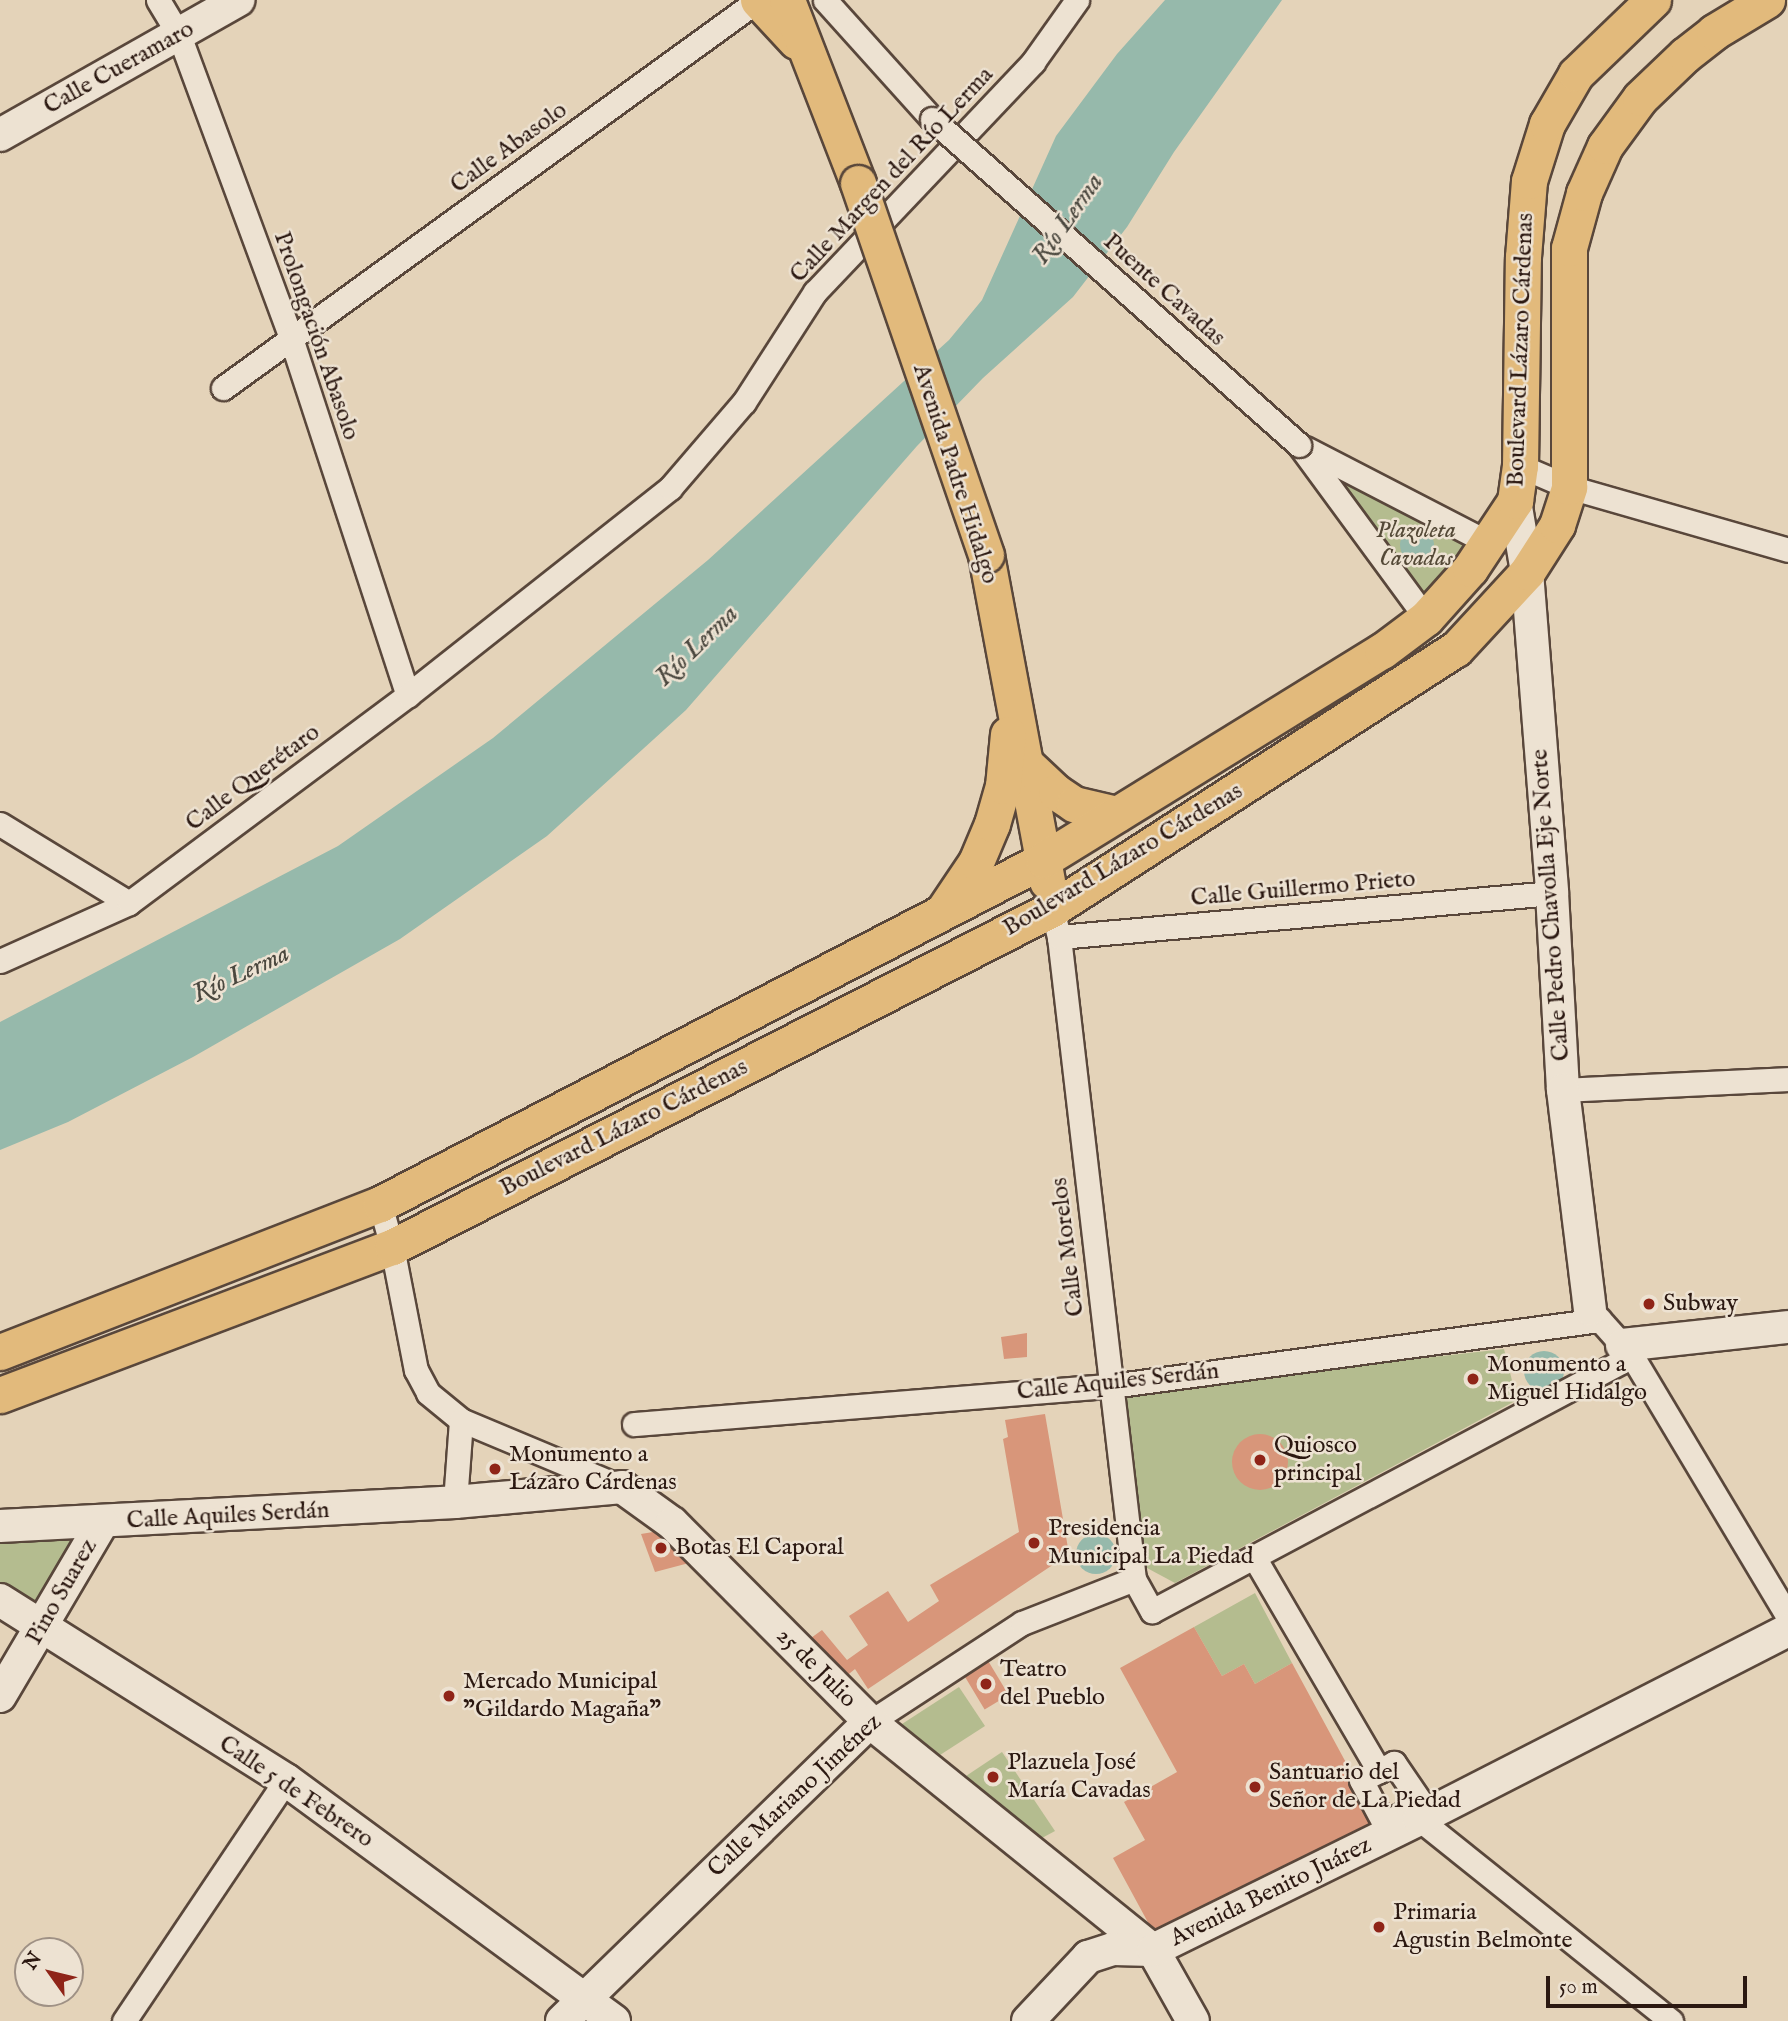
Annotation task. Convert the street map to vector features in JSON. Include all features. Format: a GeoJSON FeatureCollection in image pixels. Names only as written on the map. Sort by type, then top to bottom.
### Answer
{"type":"FeatureCollection","features":[{"type":"Feature","properties":{"kind":"main road","name":"Avenida Padre Hidalgo"},"geometry":{"type":"LineString","coordinates":[[758,0],[807,52]]}},
{"type":"Feature","properties":{"kind":"main road","name":"Avenida Padre Hidalgo"},"geometry":{"type":"LineString","coordinates":[[787,0],[858,183],[986,555],[1055,923]]}},
{"type":"Feature","properties":{"kind":"main road","name":"Boulevard Lázaro Cárdenas"},"geometry":{"type":"LineString","coordinates":[[0,1352],[380,1204],[1043,860],[1382,650],[1426,618],[1489,543],[1515,501],[1520,466],[1523,257],[1528,181],[1547,124],[1576,74],[1653,0]]}},
{"type":"Feature","properties":{"kind":"main road","name":"Boulevard Lázaro Cárdenas"},"geometry":{"type":"LineString","coordinates":[[0,1395],[392,1247],[1055,923],[1446,656],[1527,572],[1557,525],[1569,487],[1569,248],[1584,193],[1605,146],[1640,98],[1705,40],[1767,0]]}},
{"type":"Feature","properties":{"kind":"main road"},"geometry":{"type":"LineString","coordinates":[[942,912],[976,862],[992,824],[1003,786],[1012,695]]}},
{"type":"Feature","properties":{"kind":"main road"},"geometry":{"type":"LineString","coordinates":[[1025,763],[1056,792],[1074,804],[1117,814]]}},
{"type":"Feature","properties":{"kind":"street","name":"Prolongación Abasolo"},"geometry":{"type":"LineString","coordinates":[[159,0],[179,35],[291,338],[408,695]]}},
{"type":"Feature","properties":{"kind":"street","name":"Calle Cueramaro"},"geometry":{"type":"LineString","coordinates":[[0,135],[239,0]]}},
{"type":"Feature","properties":{"kind":"street","name":"Calle Abasolo"},"geometry":{"type":"LineString","coordinates":[[223,388],[758,0]]}},
{"type":"Feature","properties":{"kind":"street","name":"Puente Cavadas"},"geometry":{"type":"LineString","coordinates":[[825,0],[932,119],[1299,444]]}},
{"type":"Feature","properties":{"kind":"street","name":"Calle Margen del Río Lerma"},"geometry":{"type":"LineString","coordinates":[[408,695],[670,488],[744,402],[816,292],[1033,62],[1077,0]]}},
{"type":"Feature","properties":{"kind":"street"},"geometry":{"type":"LineString","coordinates":[[1299,444],[1489,543]]}},
{"type":"Feature","properties":{"kind":"street"},"geometry":{"type":"LineString","coordinates":[[1299,444],[1426,618]]}},
{"type":"Feature","properties":{"kind":"street"},"geometry":{"type":"LineString","coordinates":[[1520,466],[1569,487],[1788,550]]}},
{"type":"Feature","properties":{"kind":"street","name":"Calle Pedro Chavolla Eje Norte"},"geometry":{"type":"LineString","coordinates":[[1515,501],[1527,572],[1552,893],[1563,1090],[1595,1314]]}},
{"type":"Feature","properties":{"kind":"street","name":"Calle Querétaro"},"geometry":{"type":"LineString","coordinates":[[0,961],[129,903],[408,695]]}},
{"type":"Feature","properties":{"kind":"street"},"geometry":{"type":"LineString","coordinates":[[0,824],[129,903]]}},
{"type":"Feature","properties":{"kind":"street","name":"Calle Guillermo Prieto"},"geometry":{"type":"LineString","coordinates":[[1055,923],[1552,893]]}},
{"type":"Feature","properties":{"kind":"street","name":"Calle Morelos"},"geometry":{"type":"LineString","coordinates":[[1055,923],[1134,1579]]}},
{"type":"Feature","properties":{"kind":"street"},"geometry":{"type":"LineString","coordinates":[[1563,1090],[1788,1079]]}},
{"type":"Feature","properties":{"kind":"street","name":"25 de Julio"},"geometry":{"type":"LineString","coordinates":[[380,1204],[392,1247],[416,1370],[428,1393],[461,1420],[622,1488],[672,1523],[870,1722],[1153,1950]]}},
{"type":"Feature","properties":{"kind":"street"},"geometry":{"type":"LineString","coordinates":[[1595,1314],[1627,1350],[1788,1618]]}},
{"type":"Feature","properties":{"kind":"street","name":"Calle Aquiles Serdán"},"geometry":{"type":"LineString","coordinates":[[634,1424],[1111,1386],[1595,1314]]}},
{"type":"Feature","properties":{"kind":"street"},"geometry":{"type":"LineString","coordinates":[[1134,1579],[1152,1611],[1627,1350],[1788,1327]]}},
{"type":"Feature","properties":{"kind":"street"},"geometry":{"type":"LineString","coordinates":[[455,1502],[461,1420]]}},
{"type":"Feature","properties":{"kind":"street","name":"Calle Aquiles Serdán"},"geometry":{"type":"LineString","coordinates":[[0,1526],[102,1523],[455,1502],[622,1488]]}},
{"type":"Feature","properties":{"kind":"street","name":"Pino Suarez"},"geometry":{"type":"LineString","coordinates":[[0,1696],[102,1523]]}},
{"type":"Feature","properties":{"kind":"street"},"geometry":{"type":"LineString","coordinates":[[1254,1557],[1379,1771]]}},
{"type":"Feature","properties":{"kind":"street","name":"Calle Mariano Jiménez"},"geometry":{"type":"LineString","coordinates":[[562,2021],[870,1722],[1021,1623],[1134,1579]]}},
{"type":"Feature","properties":{"kind":"street","name":"Calle 5 de Febrero"},"geometry":{"type":"LineString","coordinates":[[0,1600],[286,1780],[614,2021]]}},
{"type":"Feature","properties":{"kind":"street","name":"Avenida Benito Juárez"},"geometry":{"type":"LineString","coordinates":[[1028,2021],[1088,1957],[1113,1949],[1153,1950],[1788,1630]]}},
{"type":"Feature","properties":{"kind":"street"},"geometry":{"type":"LineString","coordinates":[[1394,1763],[1422,1804],[1411,1818],[1384,1823],[1361,1780],[1379,1771],[1394,1763]]}},
{"type":"Feature","properties":{"kind":"street"},"geometry":{"type":"LineString","coordinates":[[124,2021],[286,1780]]}},
{"type":"Feature","properties":{"kind":"street"},"geometry":{"type":"LineString","coordinates":[[1411,1818],[1671,2021]]}},
{"type":"Feature","properties":{"kind":"street"},"geometry":{"type":"LineString","coordinates":[[1153,1950],[1193,2021]]}},
{"type":"Feature","properties":{"kind":"green space","name":"Plazoleta Cavadas"},"geometry":{"type":"Polygon","coordinates":[[[1273,424],[1479,524],[1468,549],[1409,612],[1273,424]]]}},
{"type":"Feature","properties":{"kind":"green space"},"geometry":{"type":"Polygon","coordinates":[[[1504,1349],[1517,1400],[1175,1583],[1147,1568],[1120,1392],[1504,1349]]]}},
{"type":"Feature","properties":{"kind":"green space"},"geometry":{"type":"Polygon","coordinates":[[[0,1538],[87,1540],[37,1616],[0,1592],[0,1538]]]}},
{"type":"Feature","properties":{"kind":"green space"},"geometry":{"type":"Polygon","coordinates":[[[1255,1593],[1292,1663],[1255,1684],[1244,1664],[1222,1676],[1194,1627],[1255,1593]]]}},
{"type":"Feature","properties":{"kind":"green space"},"geometry":{"type":"Polygon","coordinates":[[[959,1687],[985,1726],[940,1755],[902,1724],[959,1687]]]}},
{"type":"Feature","properties":{"kind":"green space"},"geometry":{"type":"Polygon","coordinates":[[[1002,1752],[1055,1831],[1042,1838],[966,1776],[1002,1752]]]}},
{"type":"Feature","properties":{"kind":"water","name":"Río Lerma"},"geometry":{"type":"Polygon","coordinates":[[[1165,0],[1282,0],[1174,152],[1127,227],[1073,297],[983,378],[917,446],[686,710],[547,836],[400,939],[193,1057],[68,1122],[0,1150],[0,1022],[338,846],[493,738],[708,560],[949,340],[982,300],[1056,136],[1117,54],[1165,0]]]}},
{"type":"Feature","properties":{"kind":"water"},"geometry":{"type":"Polygon","coordinates":[[[1417,528],[1429,533],[1434,545],[1429,557],[1417,562],[1405,557],[1400,545],[1405,533],[1417,528]]]}},
{"type":"Feature","properties":{"kind":"water"},"geometry":{"type":"Polygon","coordinates":[[[1544,1351],[1558,1357],[1564,1371],[1558,1385],[1544,1391],[1530,1385],[1524,1371],[1530,1357],[1544,1351]]]}},
{"type":"Feature","properties":{"kind":"water"},"geometry":{"type":"Polygon","coordinates":[[[1096,1534],[1104,1535],[1110,1540],[1115,1546],[1115,1562],[1110,1568],[1104,1573],[1096,1574],[1088,1573],[1082,1568],[1077,1562],[1076,1554],[1077,1546],[1082,1540],[1088,1535],[1096,1534]]]}},
{"type":"Feature","properties":{"kind":"building"},"geometry":{"type":"Polygon","coordinates":[[[1027,1333],[1027,1357],[1004,1359],[1001,1337],[1027,1333]]]}},
{"type":"Feature","properties":{"kind":"building","name":"Presidencia Municipal La Piedad"},"geometry":{"type":"Polygon","coordinates":[[[1045,1414],[1069,1554],[868,1689],[855,1669],[839,1682],[804,1643],[822,1630],[847,1660],[868,1645],[849,1616],[888,1591],[908,1622],[939,1601],[930,1585],[1019,1532],[1003,1439],[1008,1437],[1005,1420],[1045,1414]]]}},
{"type":"Feature","properties":{"kind":"building","name":"Quiosco principal"},"geometry":{"type":"Polygon","coordinates":[[[1260,1434],[1271,1436],[1280,1442],[1286,1451],[1286,1473],[1280,1482],[1271,1488],[1260,1490],[1249,1488],[1240,1482],[1234,1473],[1232,1462],[1234,1451],[1240,1442],[1249,1436],[1260,1434]]]}},
{"type":"Feature","properties":{"kind":"building","name":"Botas El Caporal"},"geometry":{"type":"Polygon","coordinates":[[[659,1531],[689,1563],[655,1572],[641,1534],[659,1531]]]}},
{"type":"Feature","properties":{"kind":"building","name":"Santuario del Señor de La Piedad"},"geometry":{"type":"Polygon","coordinates":[[[1194,1627],[1222,1676],[1244,1664],[1255,1684],[1292,1663],[1382,1829],[1157,1939],[1113,1858],[1145,1840],[1124,1802],[1177,1772],[1120,1668],[1194,1627]]]}},
{"type":"Feature","properties":{"kind":"building","name":"Teatro del Pueblo"},"geometry":{"type":"Polygon","coordinates":[[[987,1659],[1009,1695],[985,1709],[963,1673],[987,1659]]]}},
{"type":"Feature","properties":{"kind":"place","name":"Subway"},"geometry":{"type":"Point","coordinates":[1649,1304]}},
{"type":"Feature","properties":{"kind":"place","name":"Monumento a Miguel Hidalgo"},"geometry":{"type":"Point","coordinates":[1473,1379]}},
{"type":"Feature","properties":{"kind":"place","name":"Quiosco principal"},"geometry":{"type":"Point","coordinates":[1260,1460]}},
{"type":"Feature","properties":{"kind":"place","name":"Monumento a Lázaro Cárdenas"},"geometry":{"type":"Point","coordinates":[495,1469]}},
{"type":"Feature","properties":{"kind":"place","name":"Presidencia Municipal La Piedad"},"geometry":{"type":"Point","coordinates":[1034,1543]}},
{"type":"Feature","properties":{"kind":"place","name":"Botas El Caporal"},"geometry":{"type":"Point","coordinates":[661,1548]}},
{"type":"Feature","properties":{"kind":"place","name":"Teatro del Pueblo"},"geometry":{"type":"Point","coordinates":[986,1684]}},
{"type":"Feature","properties":{"kind":"place","name":"Mercado Municipal \"Gildardo Magaña\""},"geometry":{"type":"Point","coordinates":[449,1696]}},
{"type":"Feature","properties":{"kind":"place","name":"Plazuela José María Cavadas"},"geometry":{"type":"Point","coordinates":[993,1777]}},
{"type":"Feature","properties":{"kind":"place","name":"Santuario del Señor de La Piedad"},"geometry":{"type":"Point","coordinates":[1255,1787]}},
{"type":"Feature","properties":{"kind":"place","name":"Primaria Agustin Belmonte"},"geometry":{"type":"Point","coordinates":[1379,1927]}}]}
